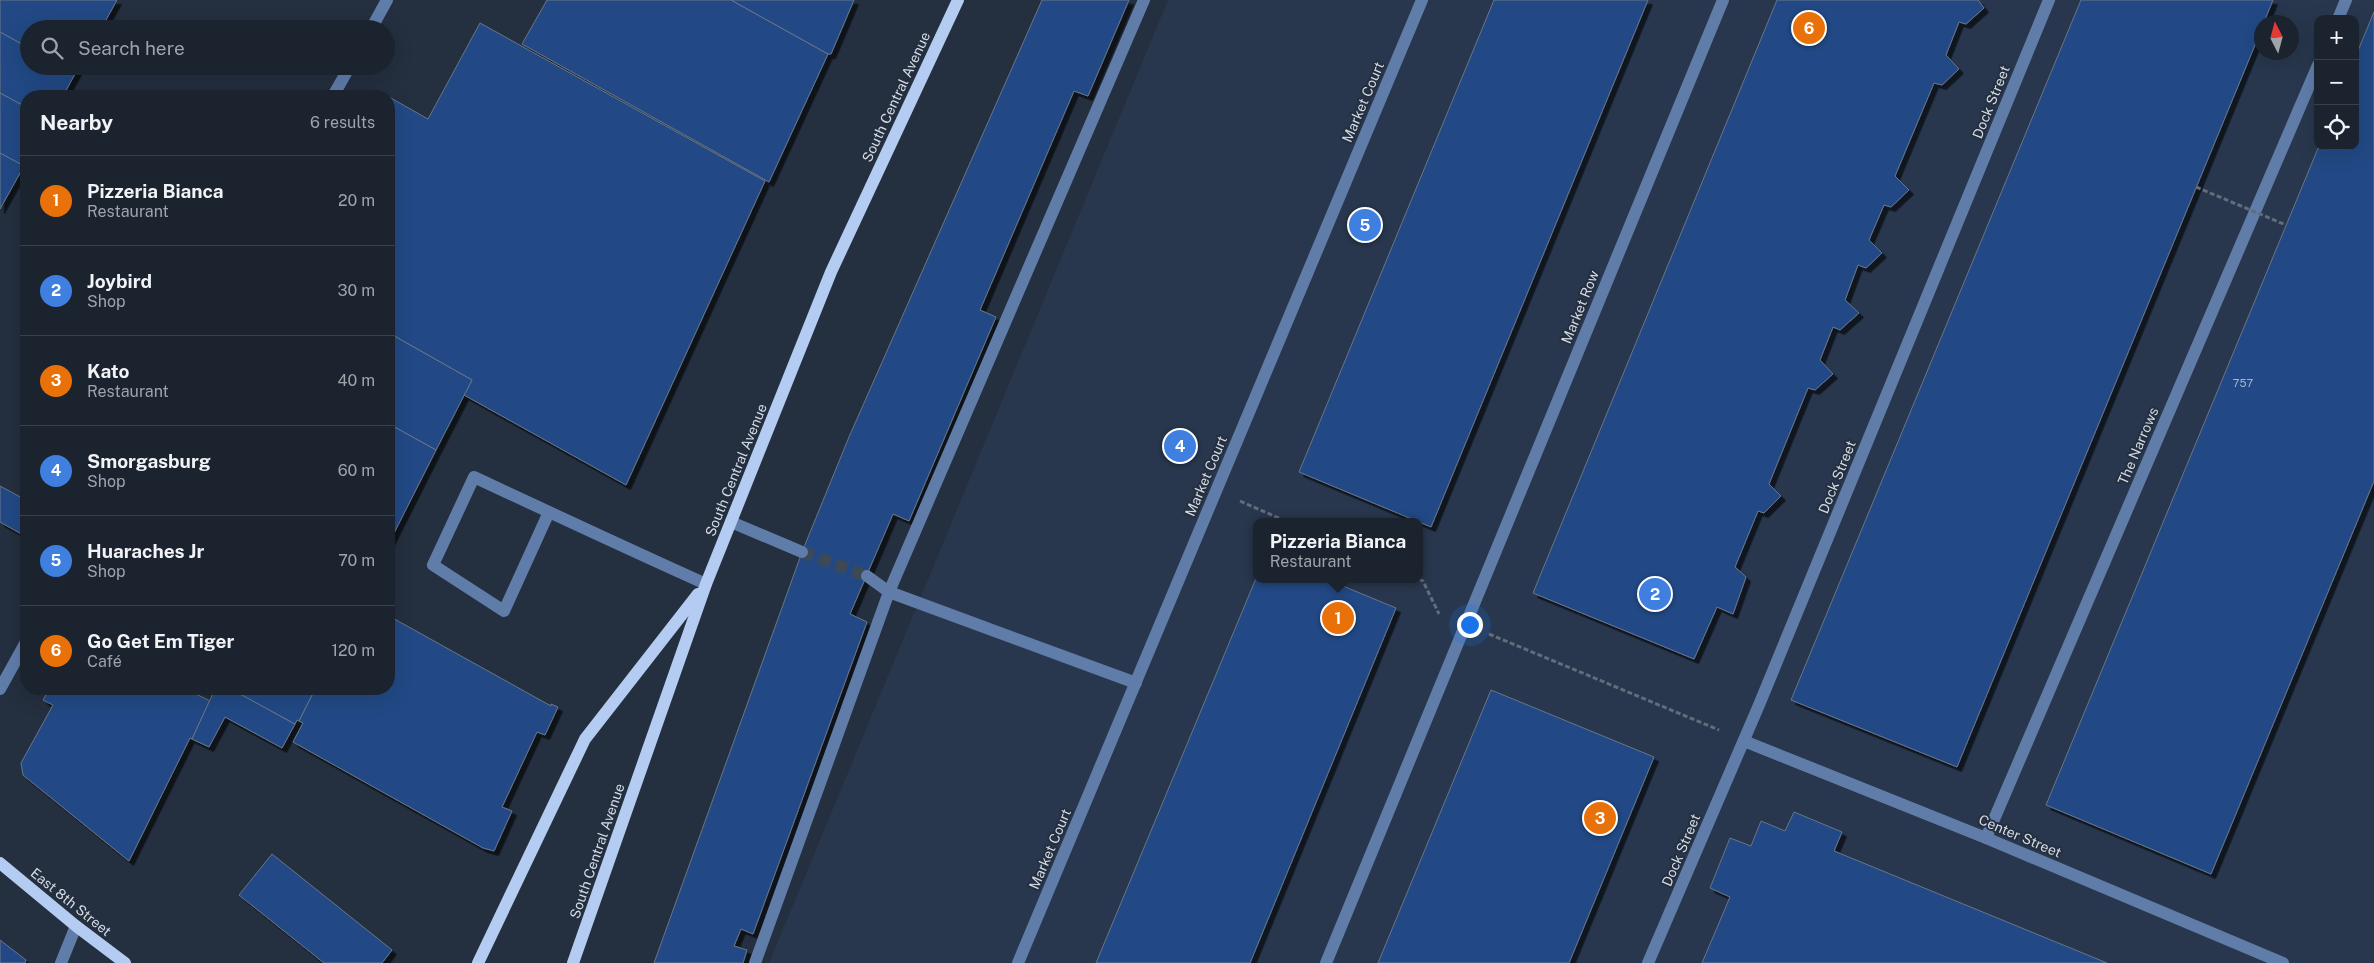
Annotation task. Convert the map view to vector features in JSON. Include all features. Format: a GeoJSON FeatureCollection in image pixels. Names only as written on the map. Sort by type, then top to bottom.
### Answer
{"type":"FeatureCollection","features":[{"type":"Feature","properties":{"kind":"main road","name":"South Central Avenue"},"geometry":{"type":"LineString","coordinates":[[573,963],[706,584],[832,272],[958,0]]}},
{"type":"Feature","properties":{"kind":"main road"},"geometry":{"type":"LineString","coordinates":[[478,963],[585,739],[706,584]]}},
{"type":"Feature","properties":{"kind":"main road","name":"East 8th Street"},"geometry":{"type":"LineString","coordinates":[[0,863],[124,963]]}},
{"type":"Feature","properties":{"kind":"street"},"geometry":{"type":"LineString","coordinates":[[376,20],[387,0]]}},
{"type":"Feature","properties":{"kind":"street"},"geometry":{"type":"LineString","coordinates":[[755,963],[889,592],[1144,0]]}},
{"type":"Feature","properties":{"kind":"street","name":"Market Court"},"geometry":{"type":"LineString","coordinates":[[1018,963],[1422,0]]}},
{"type":"Feature","properties":{"kind":"street","name":"Market Row"},"geometry":{"type":"LineString","coordinates":[[1326,963],[1723,0]]}},
{"type":"Feature","properties":{"kind":"street","name":"Dock Street"},"geometry":{"type":"LineString","coordinates":[[1648,963],[1744,741],[2049,0]]}},
{"type":"Feature","properties":{"kind":"street"},"geometry":{"type":"LineString","coordinates":[[2340,15],[2346,0]]}},
{"type":"Feature","properties":{"kind":"street","name":"The Narrows"},"geometry":{"type":"LineString","coordinates":[[1986,838],[2314,74]]}},
{"type":"Feature","properties":{"kind":"street"},"geometry":{"type":"LineString","coordinates":[[336,90],[345,75]]}},
{"type":"Feature","properties":{"kind":"street"},"geometry":{"type":"LineString","coordinates":[[549,512],[504,611],[433,565],[474,477],[706,584]]}},
{"type":"Feature","properties":{"kind":"street"},"geometry":{"type":"LineString","coordinates":[[731,522],[802,552]]}},
{"type":"Feature","properties":{"kind":"street"},"geometry":{"type":"LineString","coordinates":[[867,576],[889,592],[1136,683]]}},
{"type":"Feature","properties":{"kind":"street"},"geometry":{"type":"LineString","coordinates":[[0,689],[20,653]]}},
{"type":"Feature","properties":{"kind":"street","name":"Center Street"},"geometry":{"type":"LineString","coordinates":[[1744,741],[1986,838],[2282,963]]}},
{"type":"Feature","properties":{"kind":"street"},"geometry":{"type":"LineString","coordinates":[[61,963],[76,926]]}},
{"type":"Feature","properties":{"kind":"path"},"geometry":{"type":"LineString","coordinates":[[2196,187],[2286,225]]}},
{"type":"Feature","properties":{"kind":"path"},"geometry":{"type":"LineString","coordinates":[[1216,490],[1279,518]]}},
{"type":"Feature","properties":{"kind":"path"},"geometry":{"type":"LineString","coordinates":[[1423,581],[1439,614]]}},
{"type":"Feature","properties":{"kind":"path"},"geometry":{"type":"LineString","coordinates":[[1488,634],[1744,741]]}},
{"type":"Feature","properties":{"kind":"shaded area"},"geometry":{"type":"Polygon","coordinates":[[[1168,0],[2374,0],[2374,963],[769,963],[1168,0]]]}},
{"type":"Feature","properties":{"kind":"building"},"geometry":{"type":"Polygon","coordinates":[[[0,0],[117,0],[106,20],[20,20],[20,43],[0,32],[0,0]]]}},
{"type":"Feature","properties":{"kind":"building"},"geometry":{"type":"Polygon","coordinates":[[[547,0],[731,0],[828,54],[769,182],[522,44],[547,0]]]}},
{"type":"Feature","properties":{"kind":"building"},"geometry":{"type":"Polygon","coordinates":[[[731,0],[854,0],[831,54],[828,54],[731,0]]]}},
{"type":"Feature","properties":{"kind":"building"},"geometry":{"type":"Polygon","coordinates":[[[1042,0],[1129,0],[1088,96],[1074,91],[980,310],[996,317],[909,521],[893,514],[850,614],[867,622],[753,934],[741,929],[734,946],[747,950],[743,963],[654,963],[802,552],[849,437],[1042,0]]]}},
{"type":"Feature","properties":{"kind":"building"},"geometry":{"type":"Polygon","coordinates":[[[1494,0],[1648,0],[1431,527],[1423,524],[1423,518],[1409,518],[1299,472],[1494,0]]]}},
{"type":"Feature","properties":{"kind":"building"},"geometry":{"type":"Polygon","coordinates":[[[1777,0],[1978,0],[1984,8],[1966,24],[1959,22],[1946,55],[1959,69],[1942,85],[1934,83],[1895,176],[1909,190],[1891,207],[1884,205],[1869,240],[1882,253],[1866,268],[1858,265],[1845,300],[1859,313],[1840,330],[1833,327],[1820,360],[1833,374],[1815,390],[1808,388],[1769,484],[1781,496],[1764,513],[1758,511],[1735,567],[1746,577],[1733,614],[1717,607],[1694,659],[1533,593],[1777,0]]]}},
{"type":"Feature","properties":{"kind":"building"},"geometry":{"type":"Polygon","coordinates":[[[2081,0],[2273,0],[2267,15],[2254,15],[2254,47],[1957,767],[1791,700],[2081,0]]]}},
{"type":"Feature","properties":{"kind":"building"},"geometry":{"type":"Polygon","coordinates":[[[2374,12],[2374,481],[2211,874],[2046,805],[2317,150],[2359,150],[2359,48],[2374,12]]]}},
{"type":"Feature","properties":{"kind":"building"},"geometry":{"type":"Polygon","coordinates":[[[480,23],[765,181],[626,485],[464,395],[472,380],[395,336],[395,100],[428,119],[480,23]]]}},
{"type":"Feature","properties":{"kind":"building"},"geometry":{"type":"Polygon","coordinates":[[[0,32],[20,43],[20,75],[74,75],[66,90],[20,90],[20,104],[0,93],[0,32]]]}},
{"type":"Feature","properties":{"kind":"building"},"geometry":{"type":"Polygon","coordinates":[[[0,93],[20,104],[20,164],[0,153],[0,93]]]}},
{"type":"Feature","properties":{"kind":"building"},"geometry":{"type":"Polygon","coordinates":[[[0,153],[20,164],[20,173],[0,209],[0,153]]]}},
{"type":"Feature","properties":{"kind":"building"},"geometry":{"type":"Polygon","coordinates":[[[395,336],[472,380],[436,450],[395,427],[395,336]]]}},
{"type":"Feature","properties":{"kind":"building"},"geometry":{"type":"Polygon","coordinates":[[[395,427],[436,450],[395,531],[395,427]]]}},
{"type":"Feature","properties":{"kind":"building"},"geometry":{"type":"Polygon","coordinates":[[[0,486],[20,497],[20,533],[0,522],[0,486]]]}},
{"type":"Feature","properties":{"kind":"building"},"geometry":{"type":"Polygon","coordinates":[[[1254,583],[1336,583],[1396,608],[1250,963],[1096,963],[1254,583]]]}},
{"type":"Feature","properties":{"kind":"building"},"geometry":{"type":"Polygon","coordinates":[[[395,619],[551,706],[551,704],[558,707],[545,735],[537,732],[502,807],[512,811],[494,851],[483,848],[293,742],[303,723],[299,721],[312,695],[395,695],[395,619]]]}},
{"type":"Feature","properties":{"kind":"building"},"geometry":{"type":"Polygon","coordinates":[[[1491,690],[1654,757],[1569,963],[1378,963],[1491,690]]]}},
{"type":"Feature","properties":{"kind":"building"},"geometry":{"type":"Polygon","coordinates":[[[46,695],[198,695],[210,701],[129,861],[23,775],[21,763],[53,705],[43,700],[46,695]]]}},
{"type":"Feature","properties":{"kind":"building"},"geometry":{"type":"Polygon","coordinates":[[[212,695],[242,695],[295,724],[282,748],[225,717],[209,747],[192,739],[212,695]]]}},
{"type":"Feature","properties":{"kind":"building"},"geometry":{"type":"Polygon","coordinates":[[[242,695],[312,695],[299,721],[297,720],[295,724],[242,695]]]}},
{"type":"Feature","properties":{"kind":"building"},"geometry":{"type":"Polygon","coordinates":[[[1794,812],[1842,832],[1834,851],[2107,963],[1702,963],[1730,897],[1710,888],[1730,838],[1751,846],[1761,821],[1785,831],[1794,812]]]}},
{"type":"Feature","properties":{"kind":"building"},"geometry":{"type":"Polygon","coordinates":[[[272,854],[392,950],[382,963],[324,963],[239,895],[272,854]]]}},
{"type":"Feature","properties":{"kind":"building"},"geometry":{"type":"Polygon","coordinates":[[[0,940],[26,960],[25,963],[0,963],[0,940]]]}},
{"type":"Feature","properties":{"kind":"tunnel"},"geometry":{"type":"LineString","coordinates":[[802,552],[867,576]]}},
{"type":"Feature","properties":{"kind":"place","name":"Go Get Em Tiger"},"geometry":{"type":"Point","coordinates":[1809,28]}},
{"type":"Feature","properties":{"kind":"place","name":"Huaraches Jr"},"geometry":{"type":"Point","coordinates":[1365,225]}},
{"type":"Feature","properties":{"kind":"place","name":"Smorgasburg"},"geometry":{"type":"Point","coordinates":[1180,446]}},
{"type":"Feature","properties":{"kind":"place","name":"Joybird"},"geometry":{"type":"Point","coordinates":[1655,594]}},
{"type":"Feature","properties":{"kind":"place","name":"Pizzeria Bianca"},"geometry":{"type":"Point","coordinates":[1338,618]}},
{"type":"Feature","properties":{"kind":"place","name":"Kato"},"geometry":{"type":"Point","coordinates":[1600,818]}}]}
